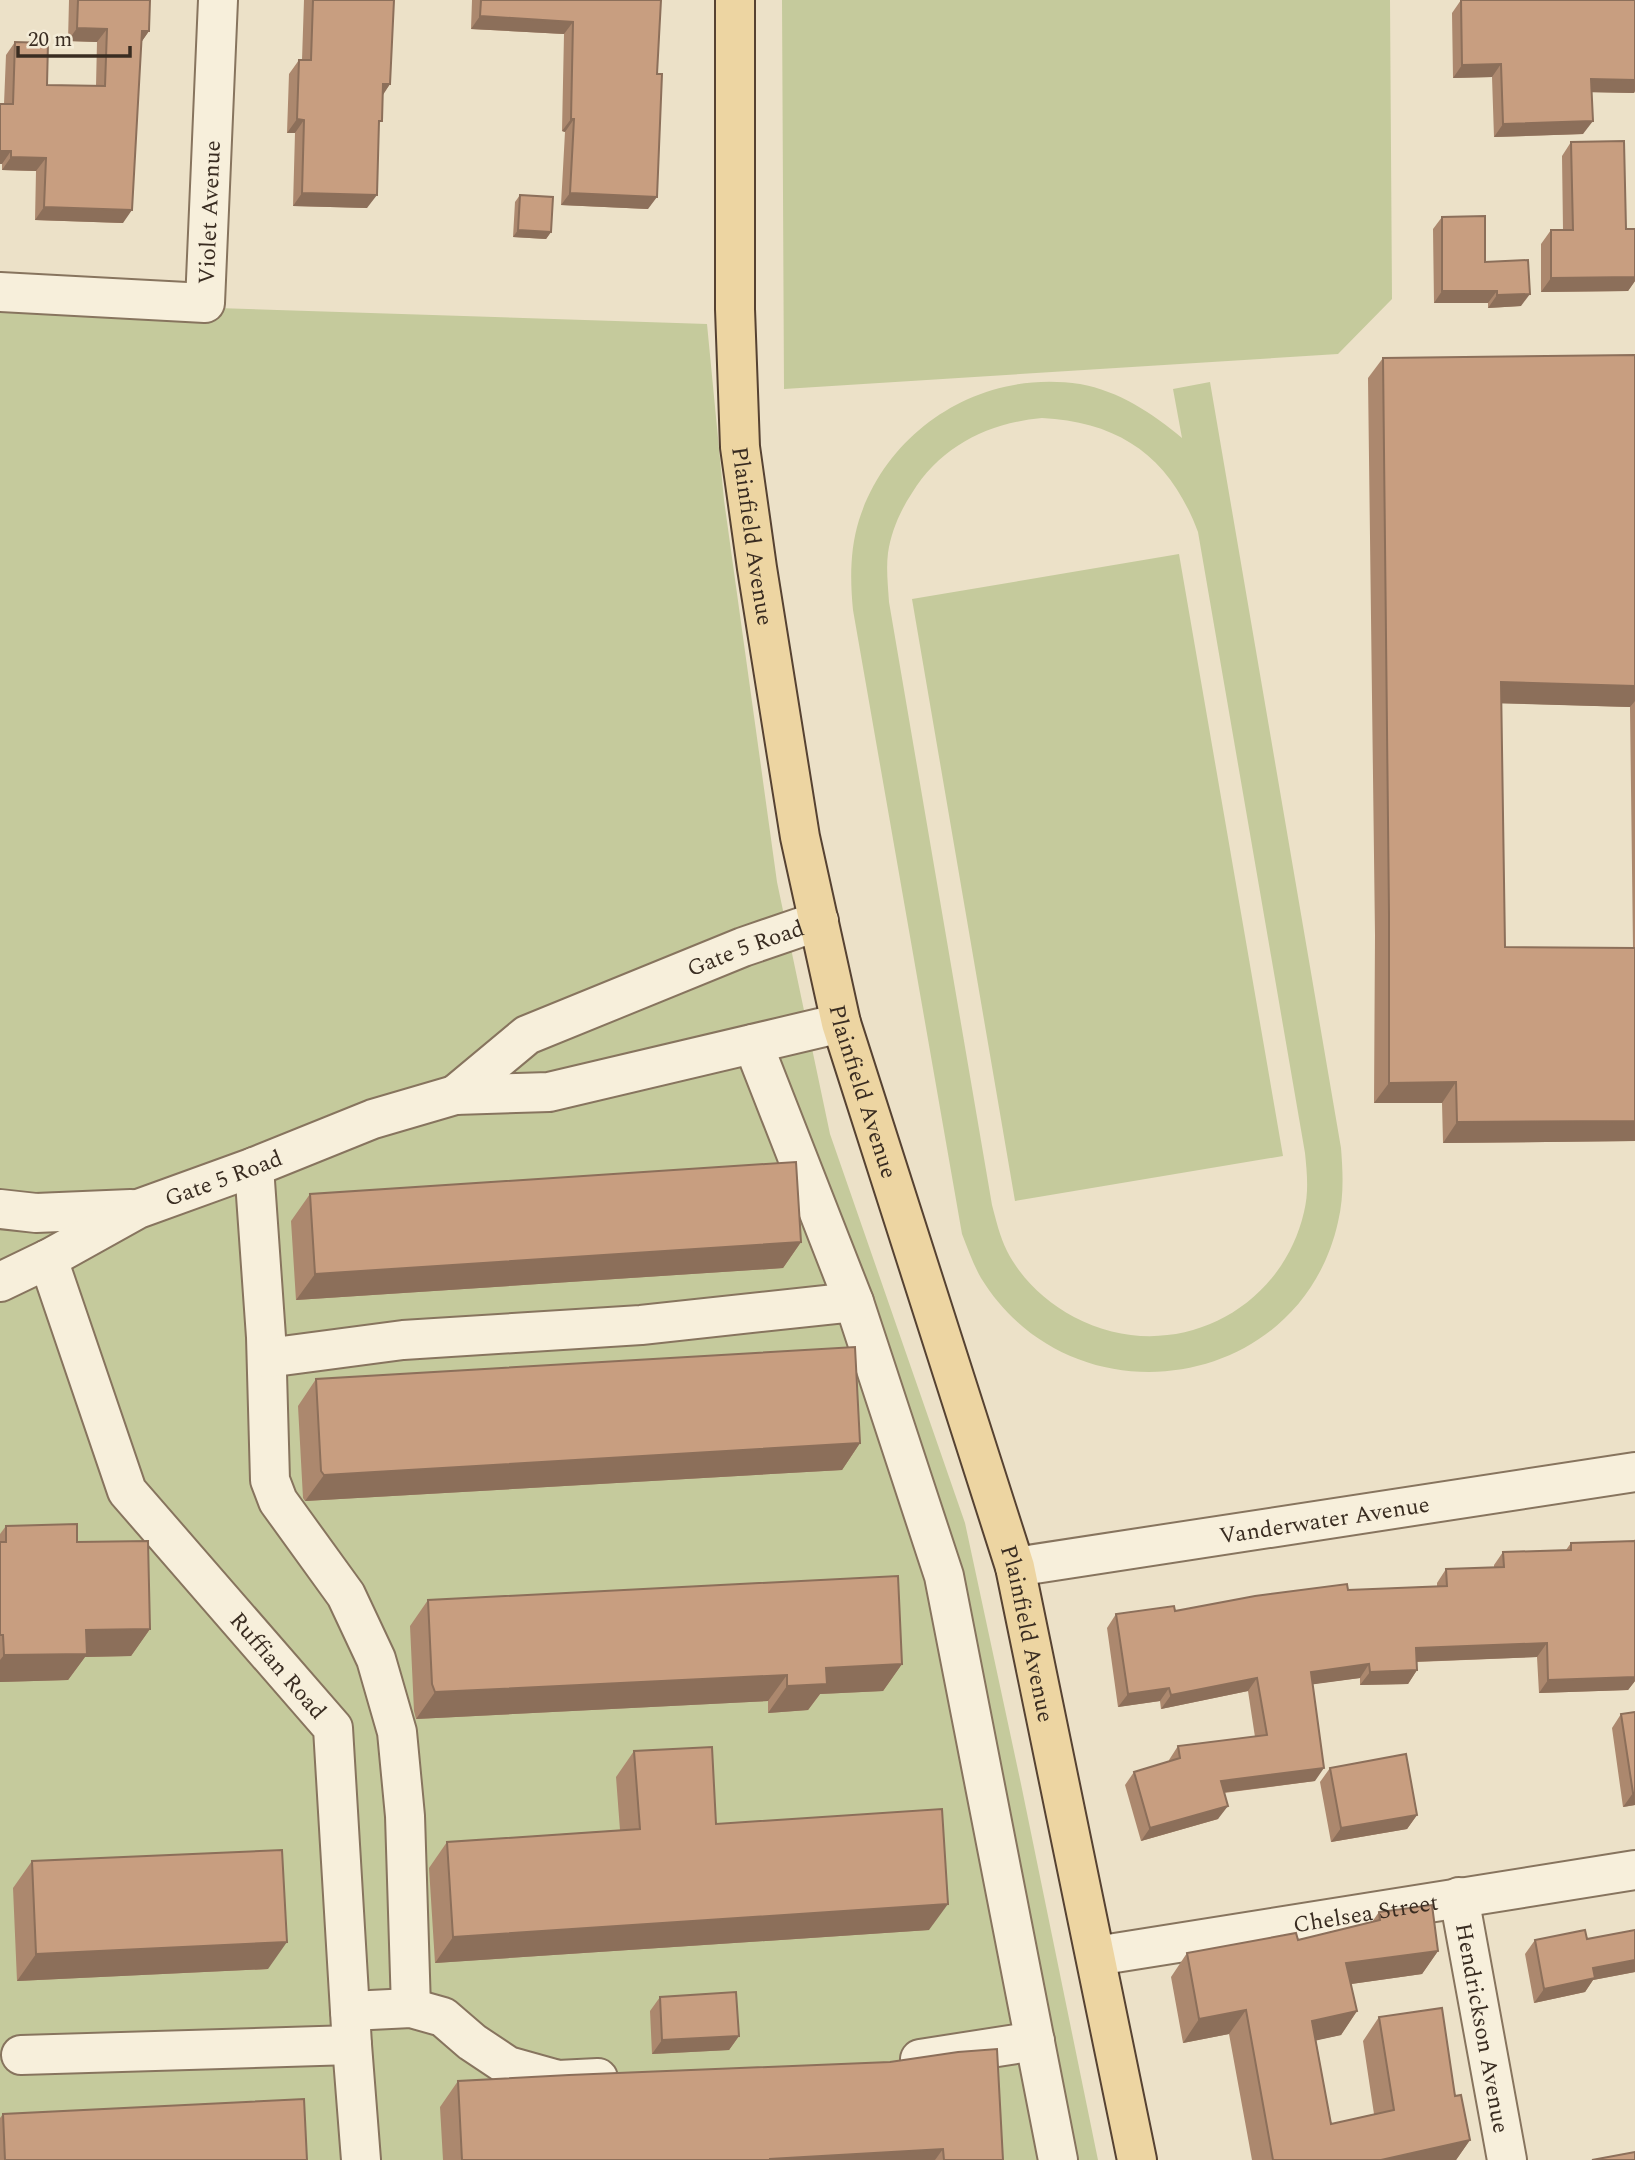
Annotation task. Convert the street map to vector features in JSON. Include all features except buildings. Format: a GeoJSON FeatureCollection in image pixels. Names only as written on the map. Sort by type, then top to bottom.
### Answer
{"type":"FeatureCollection","features":[{"type":"Feature","properties":{"kind":"main road","name":"Plainfield Avenue"},"geometry":{"type":"LineString","coordinates":[[734,0],[735,297],[740,447],[796,811],[841,1023],[1015,1567],[1137,2160]]}},
{"type":"Feature","properties":{"kind":"street","name":"Violet Avenue"},"geometry":{"type":"LineString","coordinates":[[0,292],[205,303],[218,0]]}},
{"type":"Feature","properties":{"kind":"street","name":"Gate 5 Road"},"geometry":{"type":"LineString","coordinates":[[455,1095],[527,1035],[743,947],[819,921]]}},
{"type":"Feature","properties":{"kind":"street","name":"Gate 5 Road"},"geometry":{"type":"LineString","coordinates":[[0,1282],[48,1259],[138,1209],[254,1167],[373,1119],[455,1095],[549,1091],[841,1023]]}},
{"type":"Feature","properties":{"kind":"street"},"geometry":{"type":"LineString","coordinates":[[753,1044],[854,1302],[944,1576],[1058,2160]]}},
{"type":"Feature","properties":{"kind":"street"},"geometry":{"type":"LineString","coordinates":[[254,1167],[267,1357],[270,1480],[278,1502],[346,1595],[376,1659],[397,1732],[405,1816],[411,2008]]}},
{"type":"Feature","properties":{"kind":"street"},"geometry":{"type":"LineString","coordinates":[[0,1209],[36,1213],[138,1209]]}},
{"type":"Feature","properties":{"kind":"street","name":"Ruffian Road"},"geometry":{"type":"LineString","coordinates":[[48,1259],[127,1491],[333,1728],[361,2160]]}},
{"type":"Feature","properties":{"kind":"street"},"geometry":{"type":"LineString","coordinates":[[267,1357],[403,1340],[641,1325],[854,1302]]}},
{"type":"Feature","properties":{"kind":"street","name":"Vanderwater Avenue"},"geometry":{"type":"LineString","coordinates":[[1015,1567],[1635,1472]]}},
{"type":"Feature","properties":{"kind":"street","name":"Chelsea Street"},"geometry":{"type":"LineString","coordinates":[[1096,1956],[1635,1870]]}},
{"type":"Feature","properties":{"kind":"street","name":"Hendrickson Avenue"},"geometry":{"type":"LineString","coordinates":[[1459,1897],[1507,2160]]}},
{"type":"Feature","properties":{"kind":"street"},"geometry":{"type":"LineString","coordinates":[[21,2055],[351,2028],[411,2008],[443,2017],[472,2042],[508,2066],[558,2080],[626,2077]]}},
{"type":"Feature","properties":{"kind":"street"},"geometry":{"type":"LineString","coordinates":[[884,2064],[1035,2041]]}},
{"type":"Feature","properties":{"kind":"green space"},"geometry":{"type":"Polygon","coordinates":[[[782,0],[1390,0],[1392,299],[1338,354],[784,389],[782,0]]]}},
{"type":"Feature","properties":{"kind":"green space"},"geometry":{"type":"Polygon","coordinates":[[[0,301],[707,324],[724,500],[777,882],[830,1134],[965,1523],[1098,2160],[0,2160],[0,301]]]}},
{"type":"Feature","properties":{"kind":"green space"},"geometry":{"type":"Polygon","coordinates":[[[1044,382],[1080,384],[1108,392],[1134,404],[1182,438],[1173,389],[1210,382],[1341,1148],[1343,1176],[1338,1222],[1315,1280],[1279,1324],[1232,1354],[1179,1370],[1124,1370],[1070,1356],[1021,1325],[981,1278],[962,1234],[853,610],[851,565],[859,520],[873,487],[893,457],[917,432],[944,412],[975,396],[1009,386],[1044,382]],[[1042,418],[1003,425],[968,440],[937,462],[912,493],[894,530],[887,559],[889,602],[992,1205],[1005,1246],[1013,1262],[1036,1289],[1074,1317],[1110,1331],[1146,1336],[1182,1333],[1215,1322],[1245,1304],[1271,1279],[1291,1248],[1306,1205],[1305,1153],[1198,532],[1173,483],[1139,448],[1095,427],[1042,418]]]}},
{"type":"Feature","properties":{"kind":"green space"},"geometry":{"type":"Polygon","coordinates":[[[1179,554],[1283,1156],[1015,1201],[912,599],[1179,554]]]}}]}
